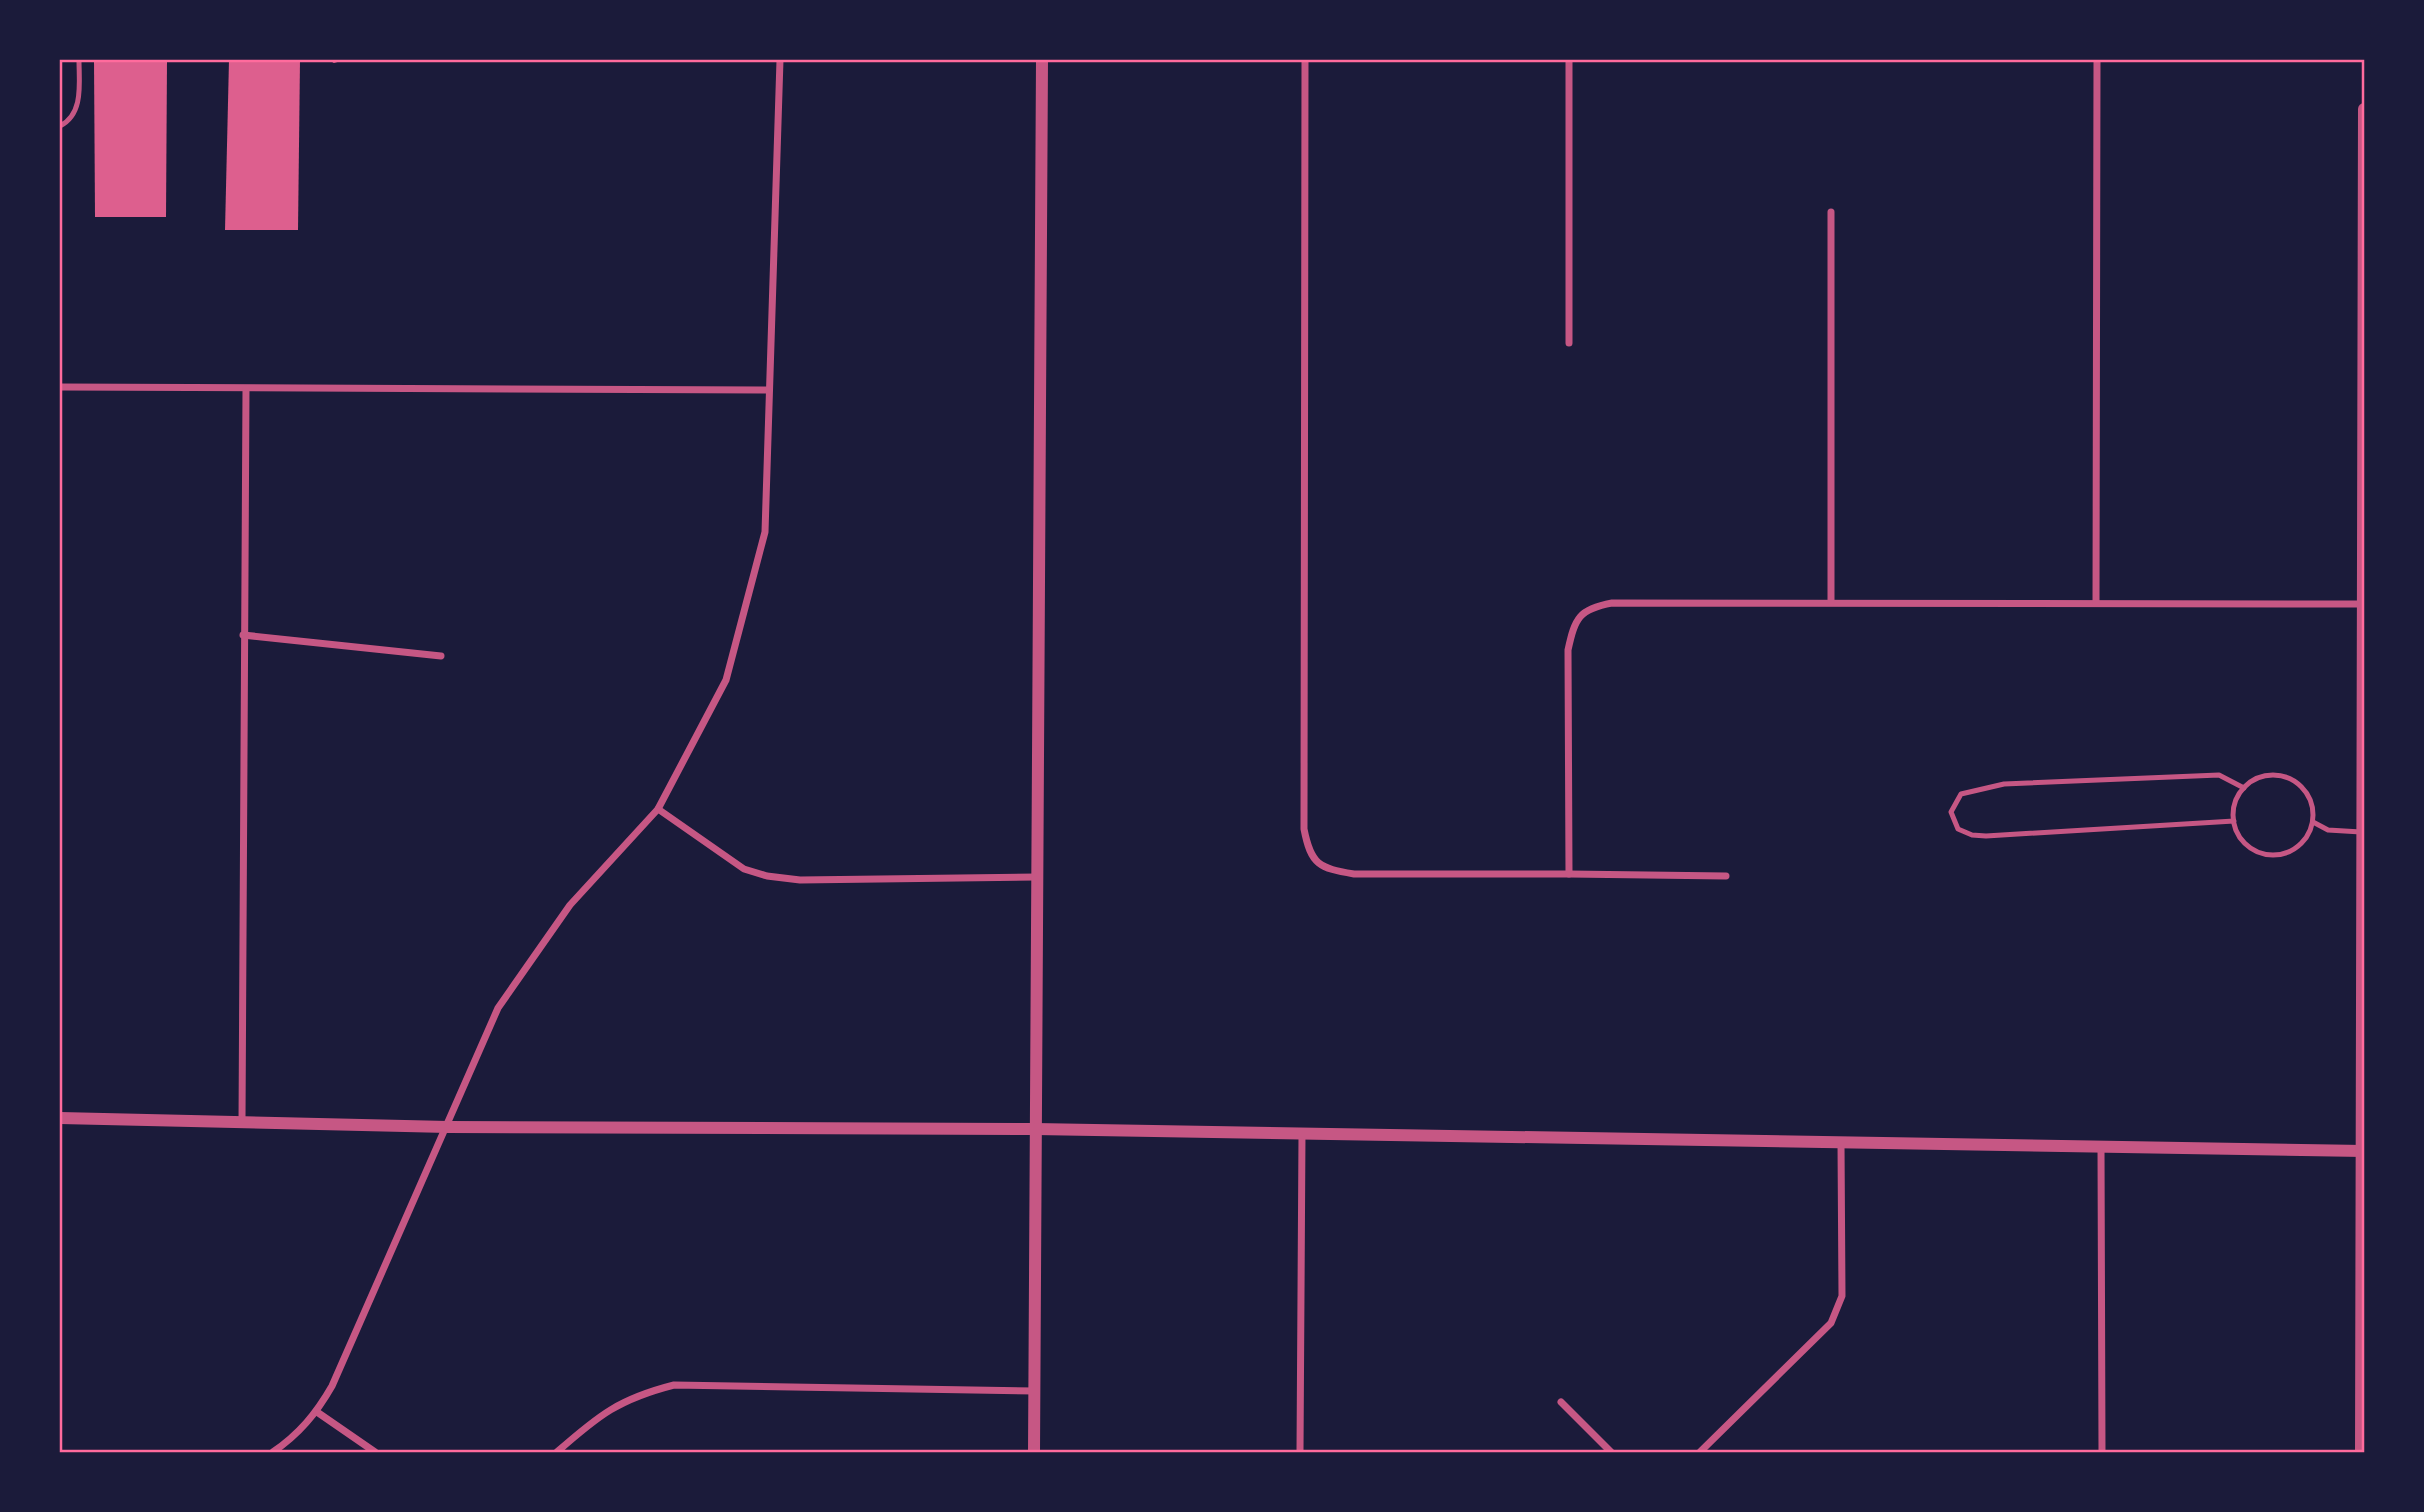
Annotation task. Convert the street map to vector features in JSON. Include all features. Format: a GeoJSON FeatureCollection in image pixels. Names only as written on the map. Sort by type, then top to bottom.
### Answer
{"type":"FeatureCollection","features":[{"type":"Feature","properties":{"kind":"street"},"geometry":{"type":"LineString","coordinates":[[273,1452],[296,1436],[317,1412],[332,1386],[448,1127],[498,1007],[570,905],[658,809],[726,680],[765,532],[780,60]]}},
{"type":"Feature","properties":{"kind":"street"},"geometry":{"type":"LineString","coordinates":[[1034,1452],[1042,60]]}},
{"type":"Feature","properties":{"kind":"street"},"geometry":{"type":"LineString","coordinates":[[1305,60],[1304,829],[1309,852],[1324,869],[1354,874],[1726,876]]}},
{"type":"Feature","properties":{"kind":"street"},"geometry":{"type":"LineString","coordinates":[[1569,60],[1569,343]]}},
{"type":"Feature","properties":{"kind":"street"},"geometry":{"type":"LineString","coordinates":[[2096,603],[2097,60]]}},
{"type":"Feature","properties":{"kind":"street"},"geometry":{"type":"LineString","coordinates":[[2361,1452],[2364,109]]}},
{"type":"Feature","properties":{"kind":"street"},"geometry":{"type":"LineString","coordinates":[[1831,212],[1831,602]]}},
{"type":"Feature","properties":{"kind":"street"},"geometry":{"type":"LineString","coordinates":[[60,387],[769,390]]}},
{"type":"Feature","properties":{"kind":"street"},"geometry":{"type":"LineString","coordinates":[[242,1122],[246,388]]}},
{"type":"Feature","properties":{"kind":"street"},"geometry":{"type":"LineString","coordinates":[[1569,874],[1568,650],[1574,623],[1590,607],[1612,603],[1831,602],[2361,604]]}},
{"type":"Feature","properties":{"kind":"street"},"geometry":{"type":"LineString","coordinates":[[243,635],[441,656]]}},
{"type":"Feature","properties":{"kind":"street"},"geometry":{"type":"LineString","coordinates":[[658,809],[744,869],[767,876],[800,880],[1036,877]]}},
{"type":"Feature","properties":{"kind":"street"},"geometry":{"type":"LineString","coordinates":[[60,1118],[448,1127],[1035,1129],[2362,1151]]}},
{"type":"Feature","properties":{"kind":"street"},"geometry":{"type":"LineString","coordinates":[[1300,1452],[1302,1134]]}},
{"type":"Feature","properties":{"kind":"street"},"geometry":{"type":"LineString","coordinates":[[1700,1452],[1831,1323],[1842,1296],[1842,1143]]}},
{"type":"Feature","properties":{"kind":"street"},"geometry":{"type":"LineString","coordinates":[[2101,1147],[2102,1452]]}},
{"type":"Feature","properties":{"kind":"street"},"geometry":{"type":"LineString","coordinates":[[557,1452],[601,1414],[634,1395],[674,1385],[1035,1391]]}},
{"type":"Feature","properties":{"kind":"street"},"geometry":{"type":"LineString","coordinates":[[1561,1402],[1611,1452]]}},
{"type":"Feature","properties":{"kind":"street"},"geometry":{"type":"LineString","coordinates":[[317,1412],[375,1452]]}},
{"type":"Feature","properties":{"kind":"lane"},"geometry":{"type":"LineString","coordinates":[[60,126],[71,118],[78,107],[79,60]]}},
{"type":"Feature","properties":{"kind":"lane"},"geometry":{"type":"LineString","coordinates":[[2234,821],[1986,836],[1972,835],[1958,829],[1951,811],[1961,794],[2004,784],[2219,775],[2244,788]]}},
{"type":"Feature","properties":{"kind":"lane"},"geometry":{"type":"LineString","coordinates":[[2263,776],[2289,778],[2308,796],[2313,822],[2300,844],[2277,855],[2252,849],[2242,840],[2234,821],[2235,803],[2244,788],[2263,776]]}},
{"type":"Feature","properties":{"kind":"lane"},"geometry":{"type":"LineString","coordinates":[[2313,822],[2328,830],[2361,832]]}},
{"type":"Feature","properties":{"kind":"path"},"geometry":{"type":"LineString","coordinates":[[591,60],[711,60]]}},
{"type":"Feature","properties":{"kind":"building"},"geometry":{"type":"Polygon","coordinates":[[[94,60],[167,60],[166,217],[95,217],[94,60]]]}},
{"type":"Feature","properties":{"kind":"building"},"geometry":{"type":"Polygon","coordinates":[[[229,60],[300,60],[298,230],[225,230],[229,60]]]}}]}
